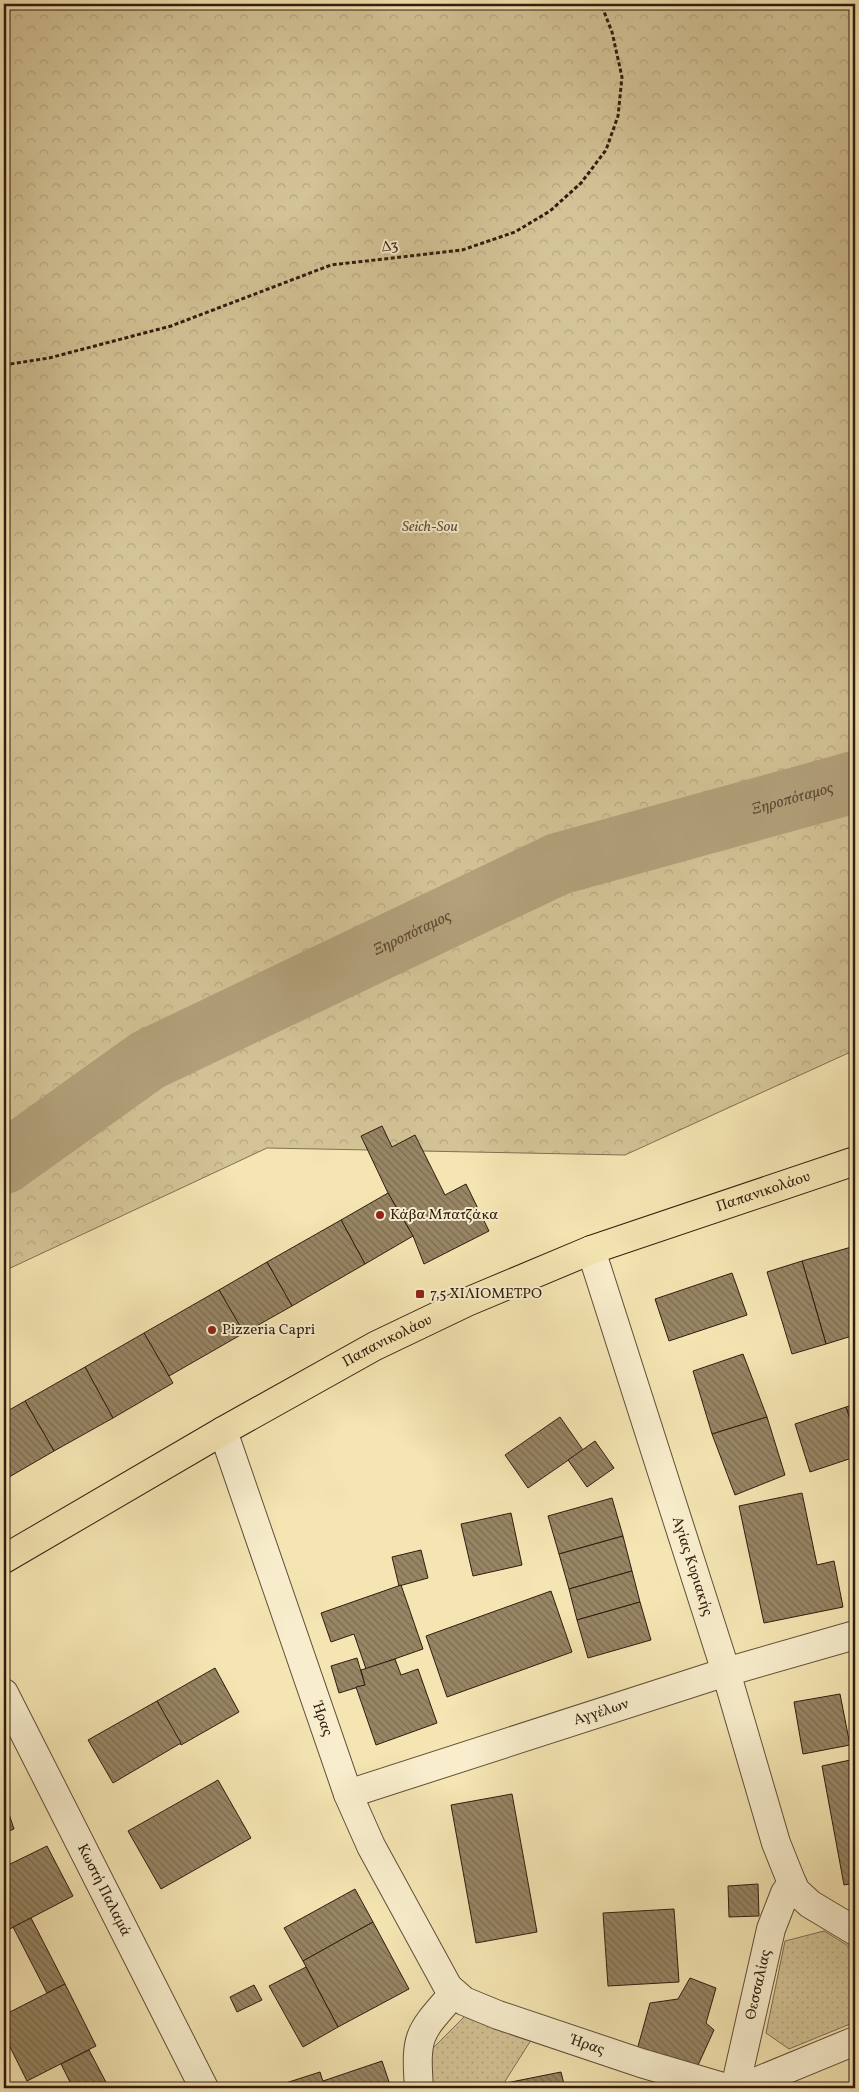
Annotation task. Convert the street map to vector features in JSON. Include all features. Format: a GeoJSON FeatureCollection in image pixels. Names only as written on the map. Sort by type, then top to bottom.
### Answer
{"type":"FeatureCollection","features":[{"type":"Feature","properties":{"kind":"main road","name":"Παπανικολάου"},"geometry":{"type":"LineString","coordinates":[[4,1559],[223,1431],[375,1346],[467,1302],[591,1250],[855,1161]]}},
{"type":"Feature","properties":{"kind":"street","name":"Αγίας Κυριακής"},"geometry":{"type":"LineString","coordinates":[[591,1250],[726,1672],[774,1835],[792,1884]]}},
{"type":"Feature","properties":{"kind":"street","name":"Ήρας"},"geometry":{"type":"LineString","coordinates":[[223,1431],[348,1794],[371,1846],[448,1987],[464,2001],[498,2015],[678,2075],[726,2088]]}},
{"type":"Feature","properties":{"kind":"street","name":"Αγγέλων"},"geometry":{"type":"LineString","coordinates":[[348,1794],[726,1672],[855,1635]]}},
{"type":"Feature","properties":{"kind":"street","name":"Κωστή Παλαμά"},"geometry":{"type":"LineString","coordinates":[[4,1693],[204,2088]]}},
{"type":"Feature","properties":{"kind":"street"},"geometry":{"type":"LineString","coordinates":[[792,1884],[796,1891],[810,1904],[855,1930]]}},
{"type":"Feature","properties":{"kind":"street","name":"Θεσσαλίας"},"geometry":{"type":"LineString","coordinates":[[735,2088],[771,1929],[785,1893],[792,1884]]}},
{"type":"Feature","properties":{"kind":"street"},"geometry":{"type":"LineString","coordinates":[[419,2088],[416,2057],[418,2042],[425,2027],[454,1993]]}},
{"type":"Feature","properties":{"kind":"street"},"geometry":{"type":"LineString","coordinates":[[741,2088],[855,2041]]}},
{"type":"Feature","properties":{"kind":"path","name":"Δ3"},"geometry":{"type":"LineString","coordinates":[[4,365],[49,358],[171,326],[331,265],[462,250],[515,232],[543,216],[581,183],[606,150],[618,116],[622,77],[612,32],[601,4]]}},
{"type":"Feature","properties":{"kind":"green space","name":"Seich-Sou"},"geometry":{"type":"Polygon","coordinates":[[[4,4],[855,4],[855,1050],[625,1155],[267,1148],[4,1271],[4,4]]]}},
{"type":"Feature","properties":{"kind":"green space"},"geometry":{"type":"Polygon","coordinates":[[[824,1931],[855,1950],[855,2022],[789,2049],[766,2033],[785,1941],[824,1931]]]}},
{"type":"Feature","properties":{"kind":"green space"},"geometry":{"type":"Polygon","coordinates":[[[468,2013],[533,2037],[504,2083],[505,2088],[429,2088],[423,2058],[468,2013]]]}},
{"type":"Feature","properties":{"kind":"building"},"geometry":{"type":"Polygon","coordinates":[[[382,1126],[392,1147],[415,1135],[445,1195],[466,1184],[489,1231],[424,1264],[413,1236],[388,1193],[361,1136],[382,1126]]]}},
{"type":"Feature","properties":{"kind":"building"},"geometry":{"type":"Polygon","coordinates":[[[388,1193],[413,1236],[365,1264],[341,1220],[388,1193]]]}},
{"type":"Feature","properties":{"kind":"building"},"geometry":{"type":"Polygon","coordinates":[[[341,1220],[365,1264],[292,1306],[267,1262],[341,1220]]]}},
{"type":"Feature","properties":{"kind":"building"},"geometry":{"type":"Polygon","coordinates":[[[855,1246],[855,1335],[826,1344],[802,1261],[855,1246]]]}},
{"type":"Feature","properties":{"kind":"building"},"geometry":{"type":"Polygon","coordinates":[[[802,1261],[826,1344],[792,1354],[767,1272],[802,1261]]]}},
{"type":"Feature","properties":{"kind":"building"},"geometry":{"type":"Polygon","coordinates":[[[267,1262],[292,1306],[244,1333],[219,1290],[267,1262]]]}},
{"type":"Feature","properties":{"kind":"building"},"geometry":{"type":"Polygon","coordinates":[[[732,1273],[747,1315],[669,1341],[655,1299],[732,1273]]]}},
{"type":"Feature","properties":{"kind":"building"},"geometry":{"type":"Polygon","coordinates":[[[219,1290],[244,1333],[169,1376],[144,1333],[219,1290]]]}},
{"type":"Feature","properties":{"kind":"building"},"geometry":{"type":"Polygon","coordinates":[[[144,1333],[173,1383],[113,1418],[85,1367],[144,1333]]]}},
{"type":"Feature","properties":{"kind":"building"},"geometry":{"type":"Polygon","coordinates":[[[743,1354],[767,1417],[712,1434],[693,1371],[743,1354]]]}},
{"type":"Feature","properties":{"kind":"building"},"geometry":{"type":"Polygon","coordinates":[[[85,1367],[113,1418],[54,1451],[25,1401],[85,1367]]]}},
{"type":"Feature","properties":{"kind":"building"},"geometry":{"type":"Polygon","coordinates":[[[25,1401],[54,1451],[4,1480],[4,1413],[25,1401]]]}},
{"type":"Feature","properties":{"kind":"building"},"geometry":{"type":"Polygon","coordinates":[[[855,1404],[855,1435],[846,1407],[855,1404]]]}},
{"type":"Feature","properties":{"kind":"building"},"geometry":{"type":"Polygon","coordinates":[[[846,1407],[855,1435],[855,1457],[810,1472],[795,1424],[846,1407]]]}},
{"type":"Feature","properties":{"kind":"building"},"geometry":{"type":"Polygon","coordinates":[[[560,1417],[583,1450],[528,1488],[505,1455],[560,1417]]]}},
{"type":"Feature","properties":{"kind":"building"},"geometry":{"type":"Polygon","coordinates":[[[767,1417],[785,1475],[735,1495],[712,1434],[767,1417]]]}},
{"type":"Feature","properties":{"kind":"building"},"geometry":{"type":"Polygon","coordinates":[[[595,1441],[614,1468],[587,1487],[568,1460],[595,1441]]]}},
{"type":"Feature","properties":{"kind":"building"},"geometry":{"type":"Polygon","coordinates":[[[802,1493],[817,1565],[834,1561],[843,1607],[764,1623],[739,1506],[802,1493]]]}},
{"type":"Feature","properties":{"kind":"building"},"geometry":{"type":"Polygon","coordinates":[[[612,1498],[623,1536],[559,1554],[548,1516],[612,1498]]]}},
{"type":"Feature","properties":{"kind":"building"},"geometry":{"type":"Polygon","coordinates":[[[511,1513],[522,1565],[473,1576],[461,1524],[511,1513]]]}},
{"type":"Feature","properties":{"kind":"building"},"geometry":{"type":"Polygon","coordinates":[[[623,1536],[632,1571],[569,1589],[559,1554],[623,1536]]]}},
{"type":"Feature","properties":{"kind":"building"},"geometry":{"type":"Polygon","coordinates":[[[421,1550],[428,1578],[399,1586],[392,1557],[421,1550]]]}},
{"type":"Feature","properties":{"kind":"building"},"geometry":{"type":"Polygon","coordinates":[[[632,1571],[640,1602],[577,1620],[569,1589],[632,1571]]]}},
{"type":"Feature","properties":{"kind":"building"},"geometry":{"type":"Polygon","coordinates":[[[401,1585],[423,1649],[366,1669],[354,1634],[331,1642],[321,1613],[401,1585]]]}},
{"type":"Feature","properties":{"kind":"building"},"geometry":{"type":"Polygon","coordinates":[[[551,1591],[572,1652],[447,1697],[426,1636],[551,1591]]]}},
{"type":"Feature","properties":{"kind":"building"},"geometry":{"type":"Polygon","coordinates":[[[640,1602],[651,1640],[588,1658],[577,1620],[640,1602]]]}},
{"type":"Feature","properties":{"kind":"building"},"geometry":{"type":"Polygon","coordinates":[[[357,1658],[365,1685],[339,1693],[331,1666],[357,1658]]]}},
{"type":"Feature","properties":{"kind":"building"},"geometry":{"type":"Polygon","coordinates":[[[395,1659],[401,1675],[418,1669],[437,1723],[376,1745],[356,1687],[365,1685],[361,1670],[395,1659]]]}},
{"type":"Feature","properties":{"kind":"building"},"geometry":{"type":"Polygon","coordinates":[[[215,1668],[239,1712],[181,1745],[157,1701],[215,1668]]]}},
{"type":"Feature","properties":{"kind":"building"},"geometry":{"type":"Polygon","coordinates":[[[840,1694],[850,1745],[803,1754],[794,1702],[840,1694]]]}},
{"type":"Feature","properties":{"kind":"building"},"geometry":{"type":"Polygon","coordinates":[[[157,1701],[181,1743],[113,1783],[88,1740],[157,1701]]]}},
{"type":"Feature","properties":{"kind":"building"},"geometry":{"type":"Polygon","coordinates":[[[855,1759],[855,1883],[844,1885],[822,1766],[855,1759]]]}},
{"type":"Feature","properties":{"kind":"building"},"geometry":{"type":"Polygon","coordinates":[[[218,1780],[251,1838],[161,1889],[128,1831],[218,1780]]]}},
{"type":"Feature","properties":{"kind":"building"},"geometry":{"type":"Polygon","coordinates":[[[512,1794],[537,1932],[476,1943],[451,1805],[512,1794]]]}},
{"type":"Feature","properties":{"kind":"building"},"geometry":{"type":"Polygon","coordinates":[[[8,1811],[14,1829],[4,1833],[4,1812],[8,1811]]]}},
{"type":"Feature","properties":{"kind":"building"},"geometry":{"type":"Polygon","coordinates":[[[47,1846],[73,1896],[4,1932],[4,1867],[47,1846]]]}},
{"type":"Feature","properties":{"kind":"building"},"geometry":{"type":"Polygon","coordinates":[[[758,1884],[759,1916],[729,1917],[728,1886],[758,1884]]]}},
{"type":"Feature","properties":{"kind":"building"},"geometry":{"type":"Polygon","coordinates":[[[355,1889],[373,1922],[303,1961],[284,1928],[355,1889]]]}},
{"type":"Feature","properties":{"kind":"building"},"geometry":{"type":"Polygon","coordinates":[[[674,1909],[679,1982],[608,1986],[603,1913],[674,1909]]]}},
{"type":"Feature","properties":{"kind":"building"},"geometry":{"type":"Polygon","coordinates":[[[31,1918],[65,1984],[47,1993],[13,1927],[31,1918]]]}},
{"type":"Feature","properties":{"kind":"building"},"geometry":{"type":"Polygon","coordinates":[[[373,1922],[409,1989],[338,2027],[303,1961],[373,1922]]]}},
{"type":"Feature","properties":{"kind":"building"},"geometry":{"type":"Polygon","coordinates":[[[306,1967],[338,2027],[303,2047],[269,1986],[306,1967]]]}},
{"type":"Feature","properties":{"kind":"building"},"geometry":{"type":"Polygon","coordinates":[[[690,1978],[716,1988],[706,2023],[714,2030],[694,2074],[637,2050],[650,2003],[678,1999],[690,1978]]]}},
{"type":"Feature","properties":{"kind":"building"},"geometry":{"type":"Polygon","coordinates":[[[65,1984],[96,2046],[27,2081],[4,2035],[4,2015],[65,1984]]]}},
{"type":"Feature","properties":{"kind":"building"},"geometry":{"type":"Polygon","coordinates":[[[254,1985],[262,2000],[237,2012],[230,1997],[254,1985]]]}},
{"type":"Feature","properties":{"kind":"building"},"geometry":{"type":"Polygon","coordinates":[[[89,2050],[109,2088],[73,2088],[61,2064],[89,2050]]]}},
{"type":"Feature","properties":{"kind":"building"},"geometry":{"type":"Polygon","coordinates":[[[382,2061],[391,2088],[325,2088],[323,2081],[382,2061]]]}},
{"type":"Feature","properties":{"kind":"building"},"geometry":{"type":"Polygon","coordinates":[[[320,2072],[325,2088],[270,2088],[320,2072]]]}},
{"type":"Feature","properties":{"kind":"building"},"geometry":{"type":"Polygon","coordinates":[[[561,2072],[565,2088],[507,2088],[506,2083],[561,2072]]]}},
{"type":"Feature","properties":{"kind":"waterway","name":"Ξηροπόταμος"},"geometry":{"type":"LineString","coordinates":[[4,1163],[148,1060],[558,864],[855,782]]}},
{"type":"Feature","properties":{"kind":"place","name":"Κάβα Μπατζάκα"},"geometry":{"type":"Point","coordinates":[380,1215]}},
{"type":"Feature","properties":{"kind":"place","name":"7,5 ΧΙΛΙΟΜΕΤΡΟ"},"geometry":{"type":"Point","coordinates":[420,1294]}},
{"type":"Feature","properties":{"kind":"place","name":"Pizzeria Capri"},"geometry":{"type":"Point","coordinates":[212,1330]}}]}
